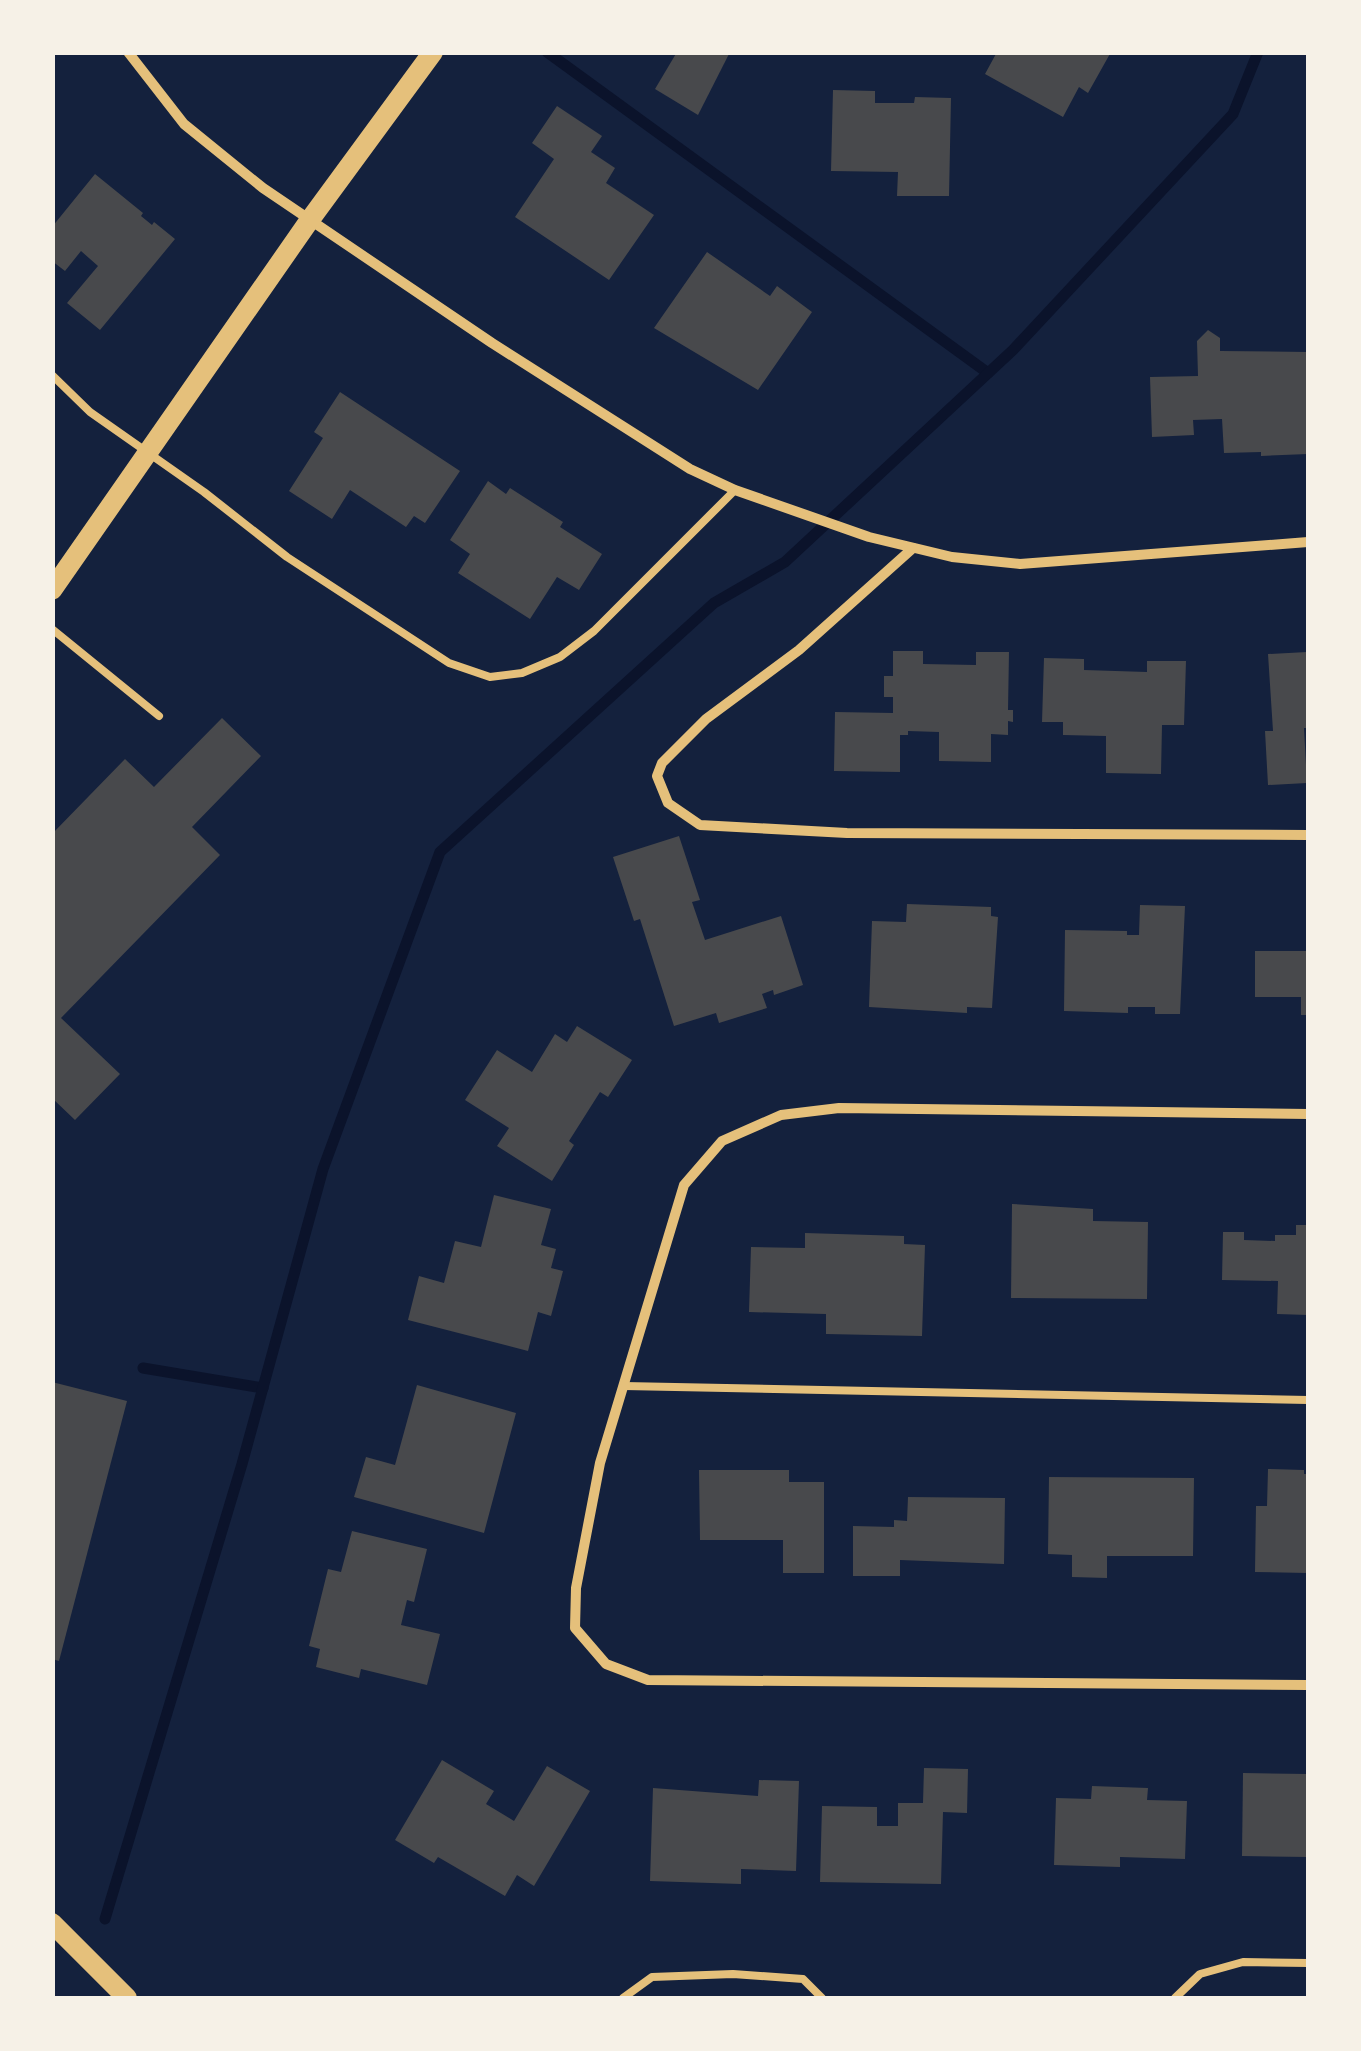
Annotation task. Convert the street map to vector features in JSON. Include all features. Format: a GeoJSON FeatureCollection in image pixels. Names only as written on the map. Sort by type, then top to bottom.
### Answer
{"type":"FeatureCollection","features":[{"type":"Feature","properties":{"kind":"main road"},"geometry":{"type":"LineString","coordinates":[[52,590],[309,221],[433,52]]}},
{"type":"Feature","properties":{"kind":"main road"},"geometry":{"type":"LineString","coordinates":[[52,1922],[127,1998]]}},
{"type":"Feature","properties":{"kind":"street"},"geometry":{"type":"LineString","coordinates":[[128,52],[184,124],[309,221],[690,469],[736,490],[869,537],[952,557],[1020,564],[1308,542]]}},
{"type":"Feature","properties":{"kind":"street"},"geometry":{"type":"LineString","coordinates":[[913,548],[786,661],[706,719],[662,763],[657,776],[668,803],[700,825],[829,832],[1308,835]]}},
{"type":"Feature","properties":{"kind":"street"},"geometry":{"type":"LineString","coordinates":[[1308,1114],[840,1108],[781,1114],[722,1141],[684,1185],[600,1463],[576,1588],[575,1628],[606,1664],[648,1680],[1308,1685]]}},
{"type":"Feature","properties":{"kind":"lane"},"geometry":{"type":"LineString","coordinates":[[52,375],[90,412],[288,557],[449,663],[490,677],[522,673],[560,658],[594,631],[736,490]]}},
{"type":"Feature","properties":{"kind":"lane"},"geometry":{"type":"LineString","coordinates":[[52,629],[159,716]]}},
{"type":"Feature","properties":{"kind":"lane"},"geometry":{"type":"LineString","coordinates":[[624,1386],[1308,1400]]}},
{"type":"Feature","properties":{"kind":"lane"},"geometry":{"type":"LineString","coordinates":[[1175,1998],[1200,1974],[1243,1962],[1308,1962]]}},
{"type":"Feature","properties":{"kind":"lane"},"geometry":{"type":"LineString","coordinates":[[623,1998],[652,1977],[733,1974],[803,1979],[822,1998]]}},
{"type":"Feature","properties":{"kind":"building"},"geometry":{"type":"Polygon","coordinates":[[[677,52],[730,52],[698,115],[655,89],[677,52]]]}},
{"type":"Feature","properties":{"kind":"building"},"geometry":{"type":"Polygon","coordinates":[[[997,52],[1111,52],[1088,93],[1079,87],[1063,117],[985,74],[997,52]]]}},
{"type":"Feature","properties":{"kind":"building"},"geometry":{"type":"Polygon","coordinates":[[[833,90],[875,91],[875,103],[914,103],[915,97],[951,98],[949,196],[897,196],[898,172],[831,171],[833,90]]]}},
{"type":"Feature","properties":{"kind":"building"},"geometry":{"type":"Polygon","coordinates":[[[557,106],[602,136],[591,152],[615,168],[606,183],[654,215],[609,280],[515,217],[554,159],[532,143],[557,106]]]}},
{"type":"Feature","properties":{"kind":"building"},"geometry":{"type":"Polygon","coordinates":[[[95,174],[152,225],[154,222],[175,239],[100,330],[67,303],[98,266],[81,251],[65,271],[52,261],[52,227],[95,174]]]}},
{"type":"Feature","properties":{"kind":"building"},"geometry":{"type":"Polygon","coordinates":[[[707,252],[770,296],[777,286],[812,312],[758,390],[654,328],[707,252]]]}},
{"type":"Feature","properties":{"kind":"building"},"geometry":{"type":"Polygon","coordinates":[[[1208,330],[1220,338],[1220,351],[1308,352],[1308,454],[1224,453],[1222,419],[1193,420],[1194,435],[1152,437],[1150,377],[1198,376],[1197,341],[1208,330]]]}},
{"type":"Feature","properties":{"kind":"building"},"geometry":{"type":"Polygon","coordinates":[[[340,392],[460,471],[425,523],[414,516],[406,527],[350,490],[332,519],[289,491],[323,438],[314,432],[340,392]]]}},
{"type":"Feature","properties":{"kind":"building"},"geometry":{"type":"Polygon","coordinates":[[[488,481],[506,494],[510,488],[563,522],[560,527],[602,554],[579,590],[557,577],[530,619],[458,573],[470,554],[450,540],[488,481]]]}},
{"type":"Feature","properties":{"kind":"building"},"geometry":{"type":"Polygon","coordinates":[[[893,651],[923,651],[923,664],[976,665],[976,652],[1009,652],[1008,710],[1013,710],[1013,722],[1008,721],[1008,735],[991,734],[991,762],[939,761],[939,732],[908,731],[908,735],[900,735],[900,772],[834,771],[835,712],[893,713],[893,697],[884,697],[884,676],[893,676],[893,651]]]}},
{"type":"Feature","properties":{"kind":"building"},"geometry":{"type":"Polygon","coordinates":[[[1307,652],[1307,783],[1268,785],[1265,731],[1273,731],[1268,654],[1307,652]]]}},
{"type":"Feature","properties":{"kind":"building"},"geometry":{"type":"Polygon","coordinates":[[[1044,658],[1084,659],[1084,670],[1147,672],[1147,661],[1186,661],[1184,725],[1162,725],[1161,774],[1106,773],[1106,736],[1063,735],[1063,722],[1042,722],[1044,658]]]}},
{"type":"Feature","properties":{"kind":"building"},"geometry":{"type":"Polygon","coordinates":[[[222,718],[261,756],[192,827],[220,855],[61,1018],[120,1074],[75,1120],[52,1098],[52,834],[125,759],[154,787],[222,718]]]}},
{"type":"Feature","properties":{"kind":"building"},"geometry":{"type":"Polygon","coordinates":[[[679,836],[700,900],[692,902],[705,940],[781,916],[803,985],[774,995],[773,990],[762,994],[767,1008],[719,1023],[716,1013],[674,1026],[640,919],[634,921],[613,857],[679,836]]]}},
{"type":"Feature","properties":{"kind":"building"},"geometry":{"type":"Polygon","coordinates":[[[907,904],[991,907],[991,916],[998,917],[992,1008],[967,1007],[967,1013],[869,1007],[872,921],[906,922],[907,904]]]}},
{"type":"Feature","properties":{"kind":"building"},"geometry":{"type":"Polygon","coordinates":[[[1140,905],[1185,906],[1180,1014],[1155,1014],[1155,1007],[1128,1007],[1128,1013],[1064,1011],[1065,930],[1127,931],[1127,935],[1139,935],[1140,905]]]}},
{"type":"Feature","properties":{"kind":"building"},"geometry":{"type":"Polygon","coordinates":[[[1255,951],[1308,951],[1308,1015],[1301,1015],[1301,997],[1255,997],[1255,951]]]}},
{"type":"Feature","properties":{"kind":"building"},"geometry":{"type":"Polygon","coordinates":[[[577,1026],[632,1060],[608,1097],[600,1092],[569,1141],[574,1145],[552,1181],[497,1146],[509,1128],[465,1100],[497,1050],[532,1072],[555,1034],[567,1042],[577,1026]]]}},
{"type":"Feature","properties":{"kind":"building"},"geometry":{"type":"Polygon","coordinates":[[[494,1195],[551,1209],[541,1245],[556,1249],[551,1268],[563,1271],[551,1316],[538,1312],[528,1351],[408,1320],[419,1276],[444,1283],[455,1241],[481,1247],[494,1195]]]}},
{"type":"Feature","properties":{"kind":"building"},"geometry":{"type":"Polygon","coordinates":[[[1012,1204],[1093,1209],[1093,1221],[1148,1222],[1147,1299],[1011,1298],[1012,1204]]]}},
{"type":"Feature","properties":{"kind":"building"},"geometry":{"type":"Polygon","coordinates":[[[1296,1225],[1308,1225],[1308,1315],[1277,1314],[1278,1281],[1222,1280],[1223,1232],[1244,1232],[1244,1240],[1275,1241],[1275,1235],[1296,1235],[1296,1225]]]}},
{"type":"Feature","properties":{"kind":"building"},"geometry":{"type":"Polygon","coordinates":[[[805,1233],[904,1236],[904,1244],[925,1245],[922,1336],[826,1334],[826,1314],[749,1312],[751,1247],[805,1248],[805,1233]]]}},
{"type":"Feature","properties":{"kind":"building"},"geometry":{"type":"Polygon","coordinates":[[[52,1382],[127,1401],[59,1661],[52,1659],[52,1382]]]}},
{"type":"Feature","properties":{"kind":"building"},"geometry":{"type":"Polygon","coordinates":[[[417,1385],[516,1413],[484,1533],[354,1497],[366,1457],[395,1465],[417,1385]]]}},
{"type":"Feature","properties":{"kind":"building"},"geometry":{"type":"Polygon","coordinates":[[[1268,1469],[1304,1470],[1308,1474],[1308,1573],[1255,1572],[1256,1506],[1267,1506],[1268,1469]]]}},
{"type":"Feature","properties":{"kind":"building"},"geometry":{"type":"Polygon","coordinates":[[[699,1470],[789,1470],[789,1482],[824,1482],[824,1573],[783,1573],[783,1540],[700,1540],[699,1470]]]}},
{"type":"Feature","properties":{"kind":"building"},"geometry":{"type":"Polygon","coordinates":[[[1049,1477],[1194,1478],[1193,1556],[1107,1556],[1107,1578],[1072,1577],[1072,1555],[1048,1554],[1049,1477]]]}},
{"type":"Feature","properties":{"kind":"building"},"geometry":{"type":"Polygon","coordinates":[[[908,1497],[1005,1498],[1004,1564],[900,1560],[900,1576],[853,1576],[853,1526],[894,1527],[894,1520],[907,1521],[908,1497]]]}},
{"type":"Feature","properties":{"kind":"building"},"geometry":{"type":"Polygon","coordinates":[[[352,1531],[427,1549],[414,1602],[407,1600],[401,1625],[440,1634],[427,1685],[361,1669],[359,1678],[316,1667],[320,1649],[309,1646],[328,1569],[341,1572],[352,1531]]]}},
{"type":"Feature","properties":{"kind":"building"},"geometry":{"type":"Polygon","coordinates":[[[442,1760],[494,1791],[486,1804],[514,1821],[547,1766],[590,1791],[534,1886],[517,1875],[505,1896],[438,1857],[434,1863],[395,1840],[442,1760]]]}},
{"type":"Feature","properties":{"kind":"building"},"geometry":{"type":"Polygon","coordinates":[[[924,1768],[968,1769],[967,1813],[943,1812],[941,1884],[820,1882],[822,1806],[877,1807],[877,1826],[898,1826],[898,1803],[923,1803],[924,1768]]]}},
{"type":"Feature","properties":{"kind":"building"},"geometry":{"type":"Polygon","coordinates":[[[1243,1773],[1308,1774],[1308,1857],[1242,1856],[1243,1773]]]}},
{"type":"Feature","properties":{"kind":"building"},"geometry":{"type":"Polygon","coordinates":[[[759,1780],[799,1781],[796,1871],[741,1869],[741,1884],[650,1881],[653,1788],[758,1796],[759,1780]]]}},
{"type":"Feature","properties":{"kind":"building"},"geometry":{"type":"Polygon","coordinates":[[[1092,1786],[1148,1788],[1147,1800],[1187,1801],[1185,1859],[1120,1857],[1120,1867],[1054,1865],[1056,1798],[1091,1799],[1092,1786]]]}},
{"type":"Feature","properties":{"kind":"waterway"},"geometry":{"type":"LineString","coordinates":[[547,52],[988,373]]}},
{"type":"Feature","properties":{"kind":"waterway"},"geometry":{"type":"LineString","coordinates":[[105,1919],[242,1464],[323,1169],[440,852],[714,603],[785,562],[1013,350],[1233,114],[1258,52]]}},
{"type":"Feature","properties":{"kind":"waterway"},"geometry":{"type":"LineString","coordinates":[[143,1368],[263,1388]]}}]}
